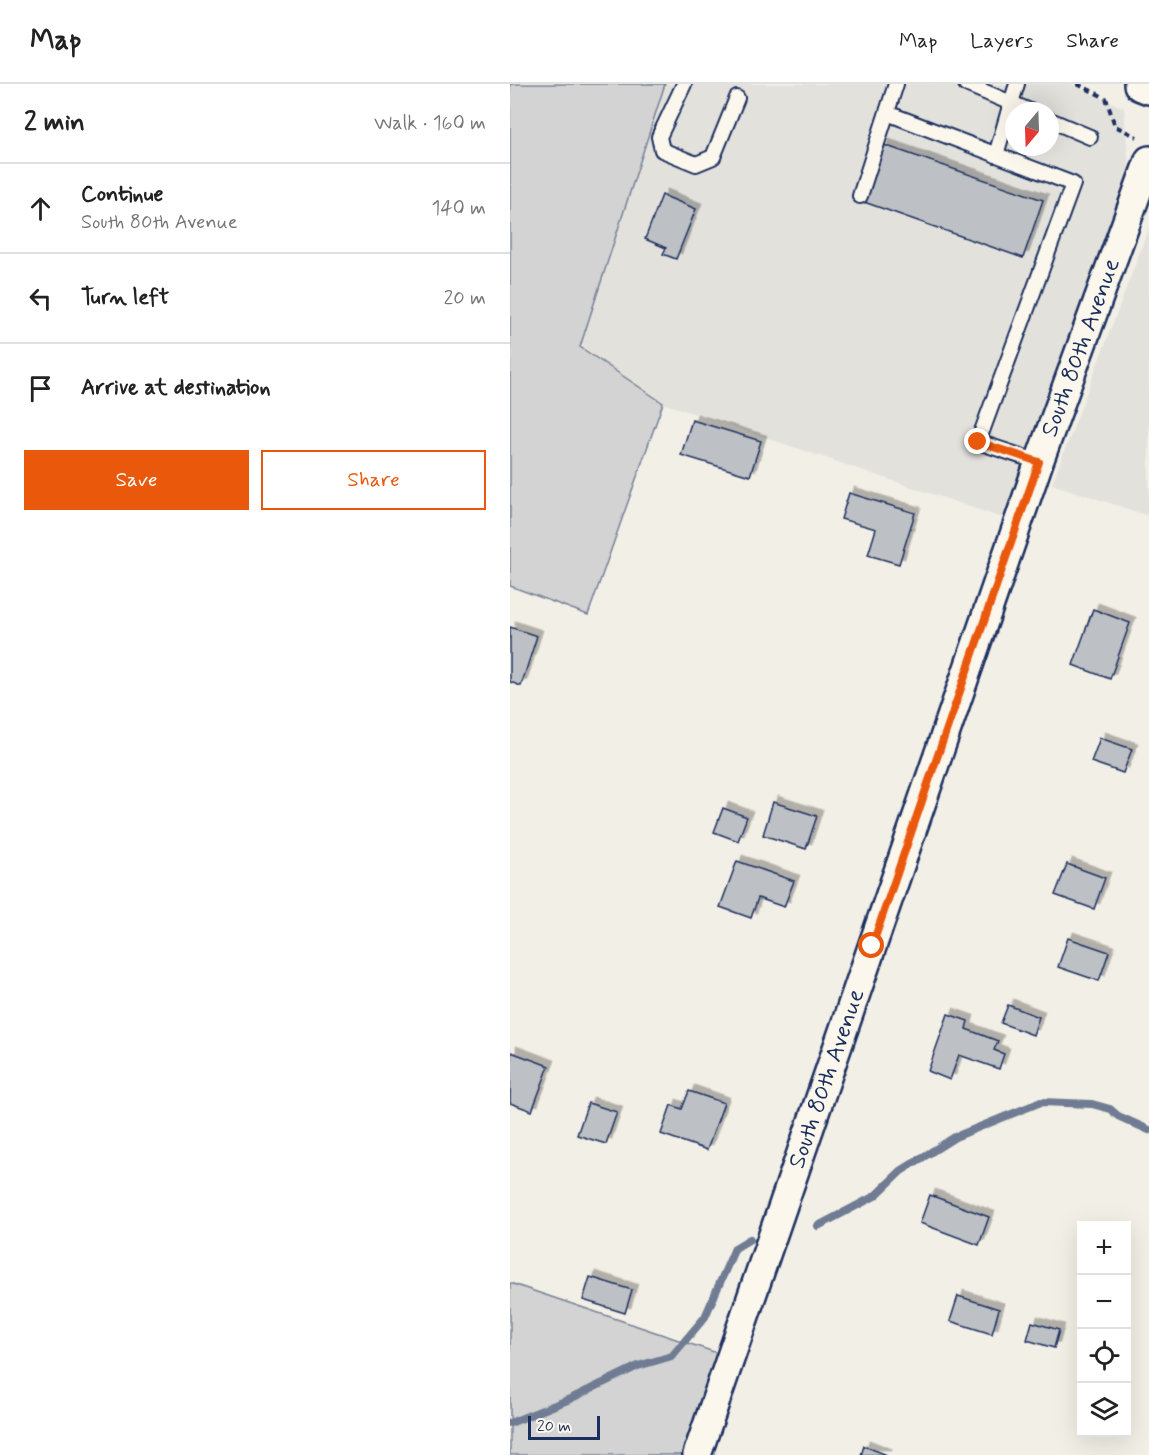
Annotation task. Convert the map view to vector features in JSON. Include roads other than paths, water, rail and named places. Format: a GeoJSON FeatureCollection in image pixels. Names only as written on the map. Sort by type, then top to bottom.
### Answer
{"type":"FeatureCollection","features":[{"type":"Feature","properties":{"kind":"main road"},"geometry":{"type":"LineString","coordinates":[[1141,84],[1149,87]]}},
{"type":"Feature","properties":{"kind":"street","name":"South 80th Avenue"},"geometry":{"type":"LineString","coordinates":[[697,1455],[1145,149]]}},
{"type":"Feature","properties":{"kind":"lane"},"geometry":{"type":"LineString","coordinates":[[684,84],[659,137],[662,150],[696,164],[712,157],[737,98]]}},
{"type":"Feature","properties":{"kind":"lane"},"geometry":{"type":"LineString","coordinates":[[860,196],[896,84]]}},
{"type":"Feature","properties":{"kind":"lane"},"geometry":{"type":"LineString","coordinates":[[966,84],[1009,102]]}},
{"type":"Feature","properties":{"kind":"lane"},"geometry":{"type":"LineString","coordinates":[[1011,102],[1017,84]]}},
{"type":"Feature","properties":{"kind":"lane"},"geometry":{"type":"LineString","coordinates":[[887,113],[1073,184],[978,442],[1039,462]]}},
{"type":"Feature","properties":{"kind":"lane"},"geometry":{"type":"LineString","coordinates":[[996,155],[1005,124]]}},
{"type":"Feature","properties":{"kind":"lane"},"geometry":{"type":"LineString","coordinates":[[1059,124],[1090,136]]}},
{"type":"Feature","properties":{"kind":"waterway"},"geometry":{"type":"LineString","coordinates":[[818,1226],[875,1196],[901,1171],[955,1137],[1041,1102],[1092,1104],[1110,1109],[1118,1116],[1149,1130]]}},
{"type":"Feature","properties":{"kind":"waterway"},"geometry":{"type":"LineString","coordinates":[[510,1423],[570,1399],[638,1366],[672,1356],[705,1317],[735,1248],[750,1239]]}}]}
